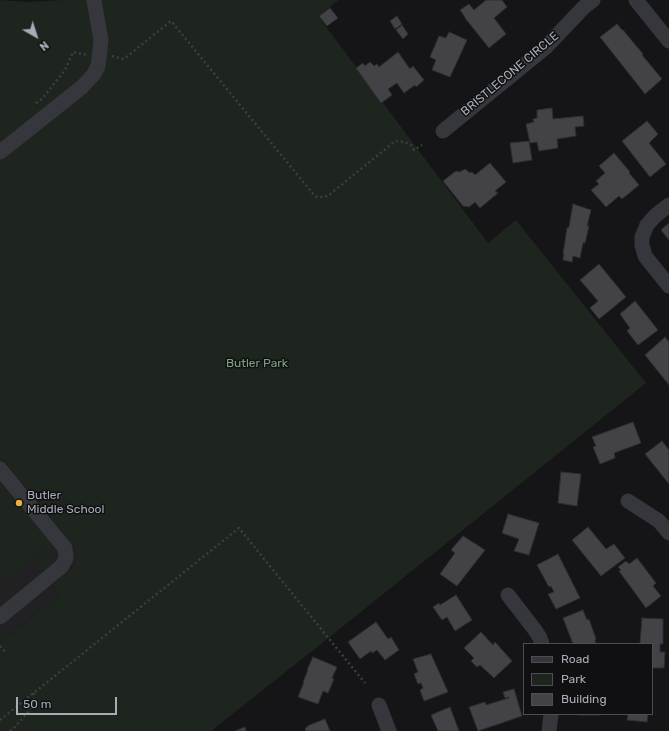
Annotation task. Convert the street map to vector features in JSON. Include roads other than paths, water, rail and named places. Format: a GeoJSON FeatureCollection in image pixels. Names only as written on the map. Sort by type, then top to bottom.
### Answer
{"type":"FeatureCollection","features":[{"type":"Feature","properties":{"kind":"street"},"geometry":{"type":"LineString","coordinates":[[0,152],[82,87],[94,74],[98,66],[101,40],[94,0]]}},
{"type":"Feature","properties":{"kind":"street","name":"BRISTLECONE CIRCLE"},"geometry":{"type":"LineString","coordinates":[[443,131],[545,48],[584,7],[593,0]]}},
{"type":"Feature","properties":{"kind":"street"},"geometry":{"type":"LineString","coordinates":[[636,0],[669,41]]}},
{"type":"Feature","properties":{"kind":"street"},"geometry":{"type":"LineString","coordinates":[[669,205],[647,225],[642,237],[642,245],[646,256],[669,286]]}},
{"type":"Feature","properties":{"kind":"street"},"geometry":{"type":"LineString","coordinates":[[0,469],[65,548],[66,558],[62,566],[0,617]]}},
{"type":"Feature","properties":{"kind":"street"},"geometry":{"type":"LineString","coordinates":[[628,500],[659,520],[669,533]]}},
{"type":"Feature","properties":{"kind":"street"},"geometry":{"type":"LineString","coordinates":[[508,595],[540,638],[542,643]]}},
{"type":"Feature","properties":{"kind":"street"},"geometry":{"type":"LineString","coordinates":[[379,705],[389,731]]}},
{"type":"Feature","properties":{"kind":"street"},"geometry":{"type":"LineString","coordinates":[[549,731],[551,715]]}},
{"type":"Feature","properties":{"kind":"place","name":"Butler Middle School"},"geometry":{"type":"Point","coordinates":[19,503]}},
{"type":"Feature","properties":{"kind":"park label","name":"Butler Park"},"geometry":{"type":"Point","coordinates":[257,364]}}]}
